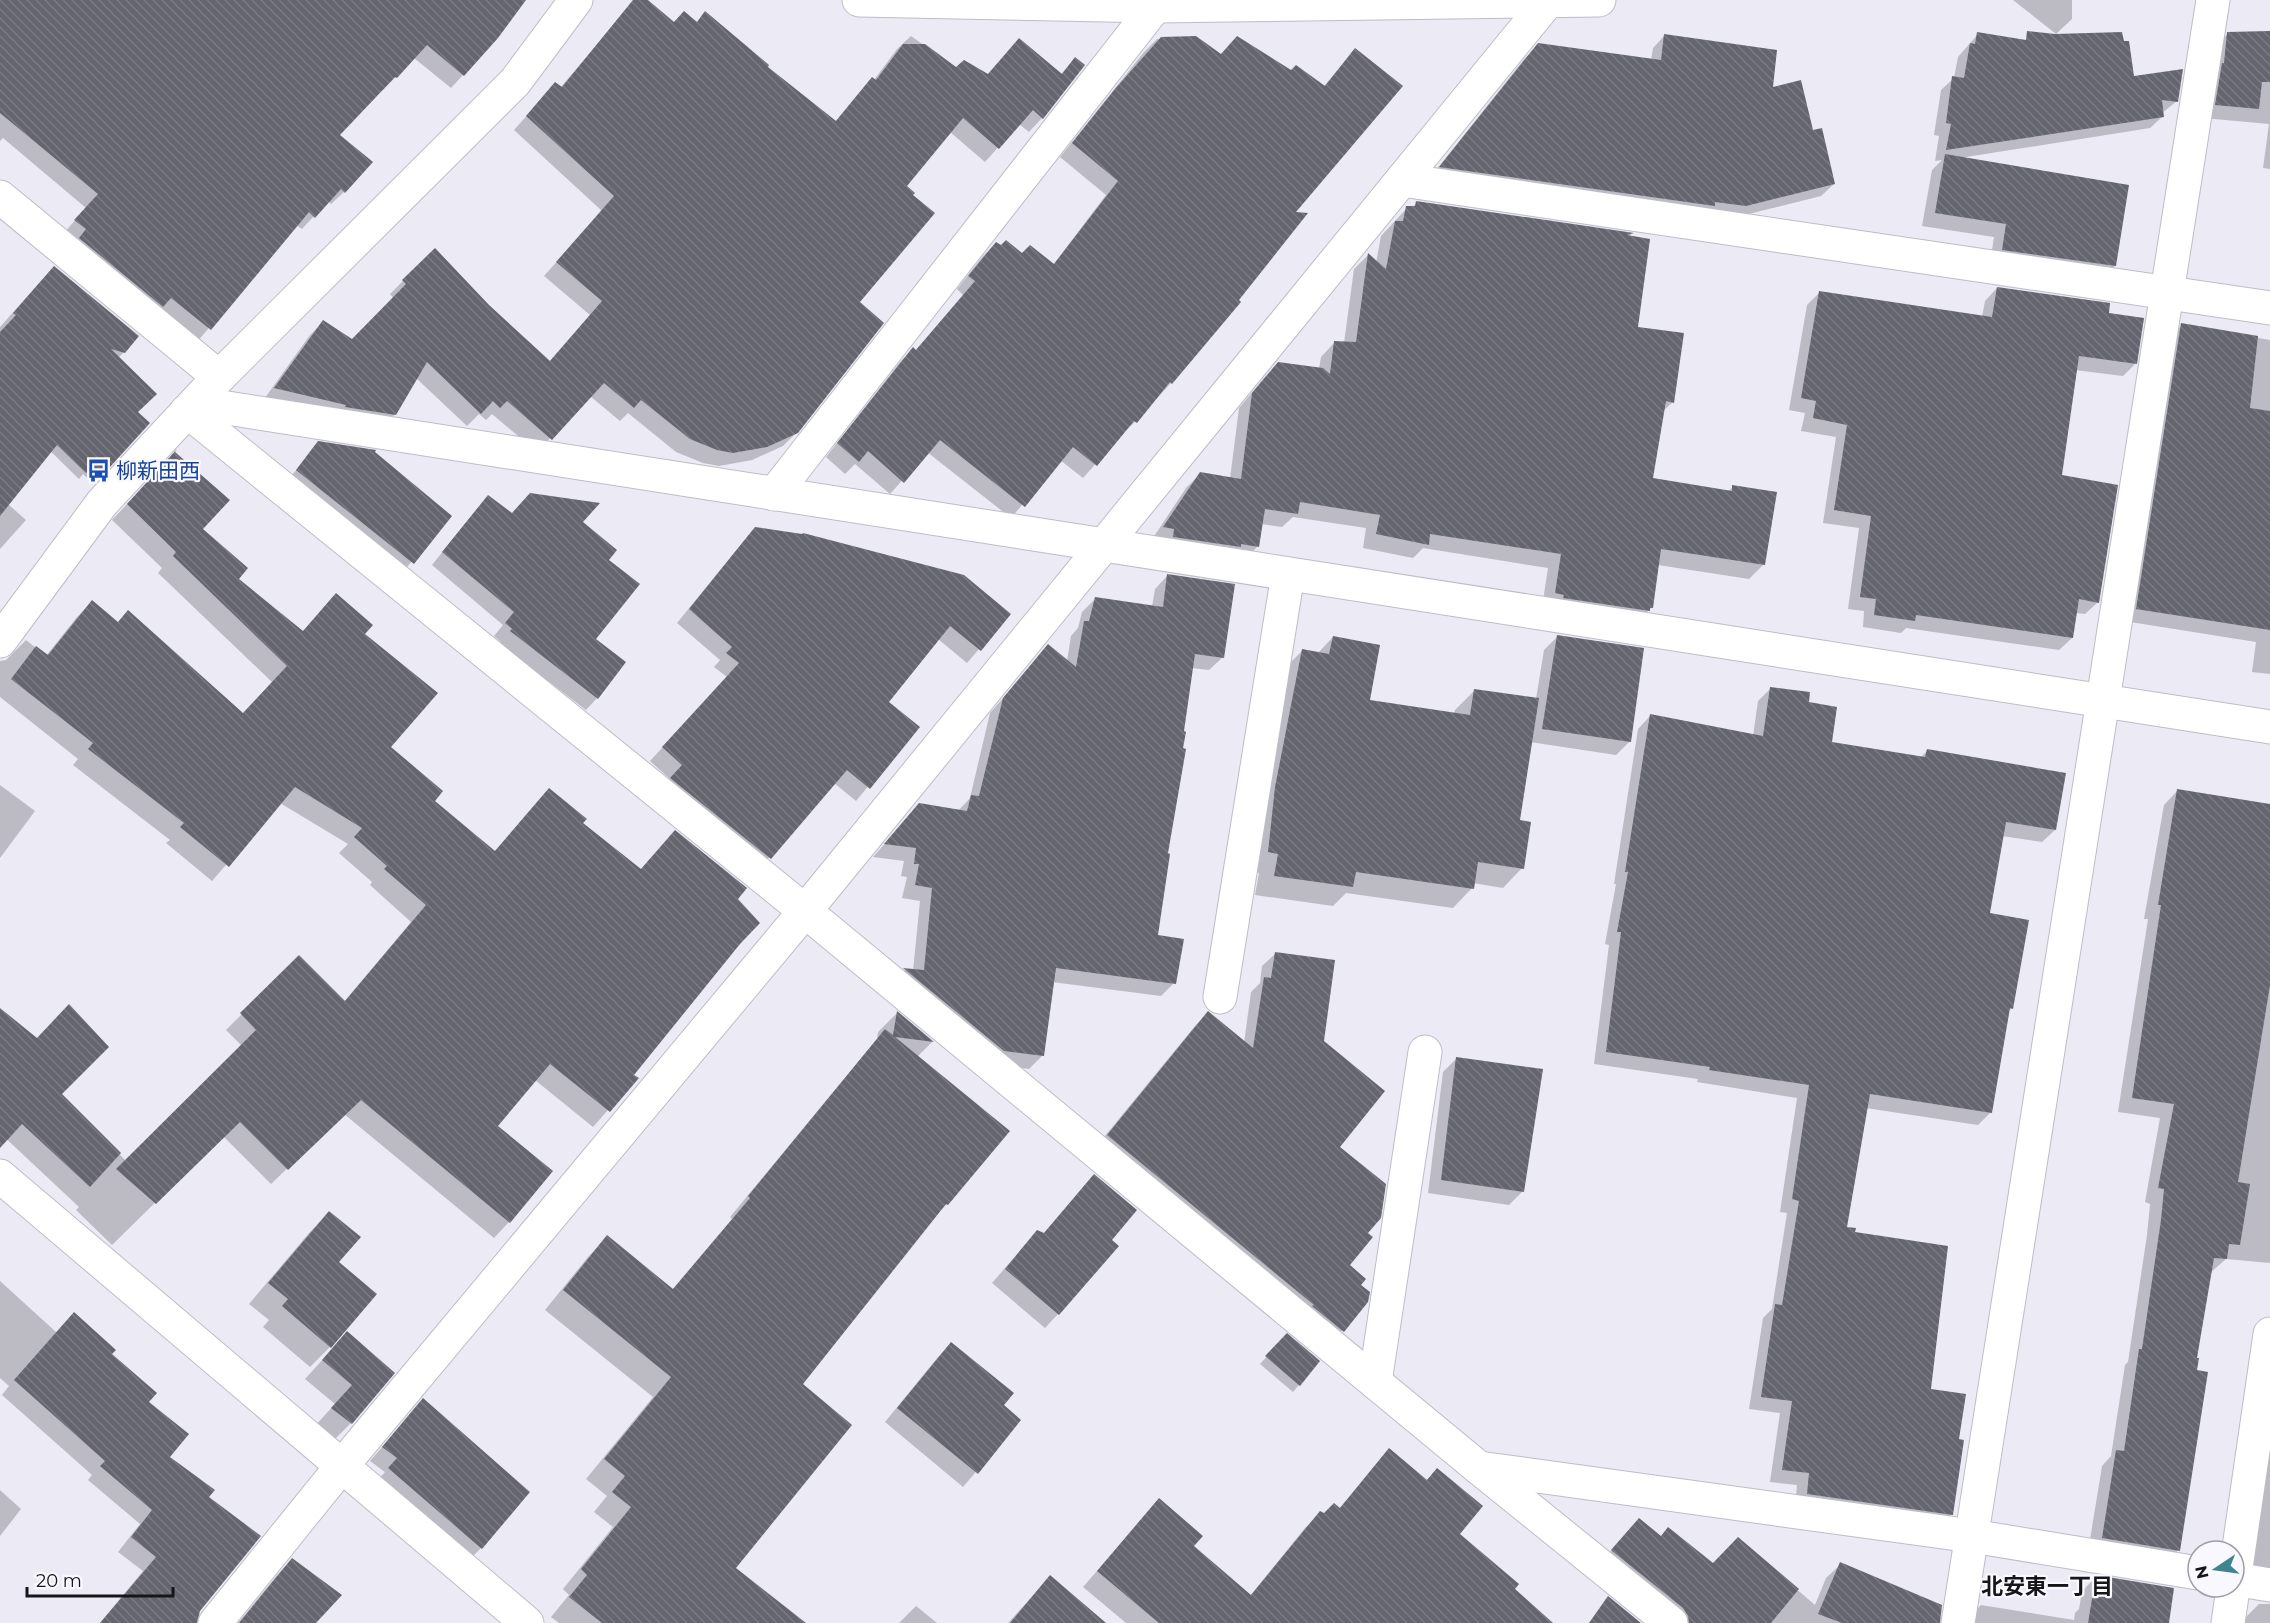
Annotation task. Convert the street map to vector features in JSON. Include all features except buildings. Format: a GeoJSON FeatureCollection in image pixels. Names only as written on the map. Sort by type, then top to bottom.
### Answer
{"type":"FeatureCollection","features":[{"type":"Feature","properties":{"kind":"street"},"geometry":{"type":"LineString","coordinates":[[0,641],[102,503],[219,377],[515,82],[576,0]]}},
{"type":"Feature","properties":{"kind":"street"},"geometry":{"type":"LineString","coordinates":[[859,0],[1158,3],[1599,0]]}},
{"type":"Feature","properties":{"kind":"street"},"geometry":{"type":"LineString","coordinates":[[1958,1623],[2213,0]]}},
{"type":"Feature","properties":{"kind":"street"},"geometry":{"type":"LineString","coordinates":[[215,1623],[341,1467],[805,911],[1548,1]]}},
{"type":"Feature","properties":{"kind":"street"},"geometry":{"type":"LineString","coordinates":[[774,494],[1158,3]]}},
{"type":"Feature","properties":{"kind":"street"},"geometry":{"type":"LineString","coordinates":[[1402,180],[2270,308]]}},
{"type":"Feature","properties":{"kind":"street"},"geometry":{"type":"LineString","coordinates":[[0,197],[219,377]]}},
{"type":"Feature","properties":{"kind":"street"},"geometry":{"type":"LineString","coordinates":[[191,407],[774,494],[2270,727]]}},
{"type":"Feature","properties":{"kind":"street"},"geometry":{"type":"LineString","coordinates":[[191,407],[1479,1468],[1671,1623]]}},
{"type":"Feature","properties":{"kind":"street"},"geometry":{"type":"LineString","coordinates":[[1220,997],[1288,574]]}},
{"type":"Feature","properties":{"kind":"street"},"geometry":{"type":"LineString","coordinates":[[1375,1382],[1425,1052]]}},
{"type":"Feature","properties":{"kind":"street"},"geometry":{"type":"LineString","coordinates":[[0,1176],[527,1623]]}},
{"type":"Feature","properties":{"kind":"street"},"geometry":{"type":"LineString","coordinates":[[2241,1539],[2270,1334]]}},
{"type":"Feature","properties":{"kind":"street"},"geometry":{"type":"LineString","coordinates":[[1479,1468],[1972,1536],[2186,1571]]}},
{"type":"Feature","properties":{"kind":"street"},"geometry":{"type":"LineString","coordinates":[[2246,1581],[2270,1585]]}},
{"type":"Feature","properties":{"kind":"street"},"geometry":{"type":"LineString","coordinates":[[2228,1623],[2232,1599]]}},
{"type":"Feature","properties":{"kind":"place","name":"柳新田西"},"geometry":{"type":"Point","coordinates":[98,471]}},
{"type":"Feature","properties":{"kind":"district","name":"北安東一丁目"},"geometry":{"type":"Point","coordinates":[2047,1586]}}]}
